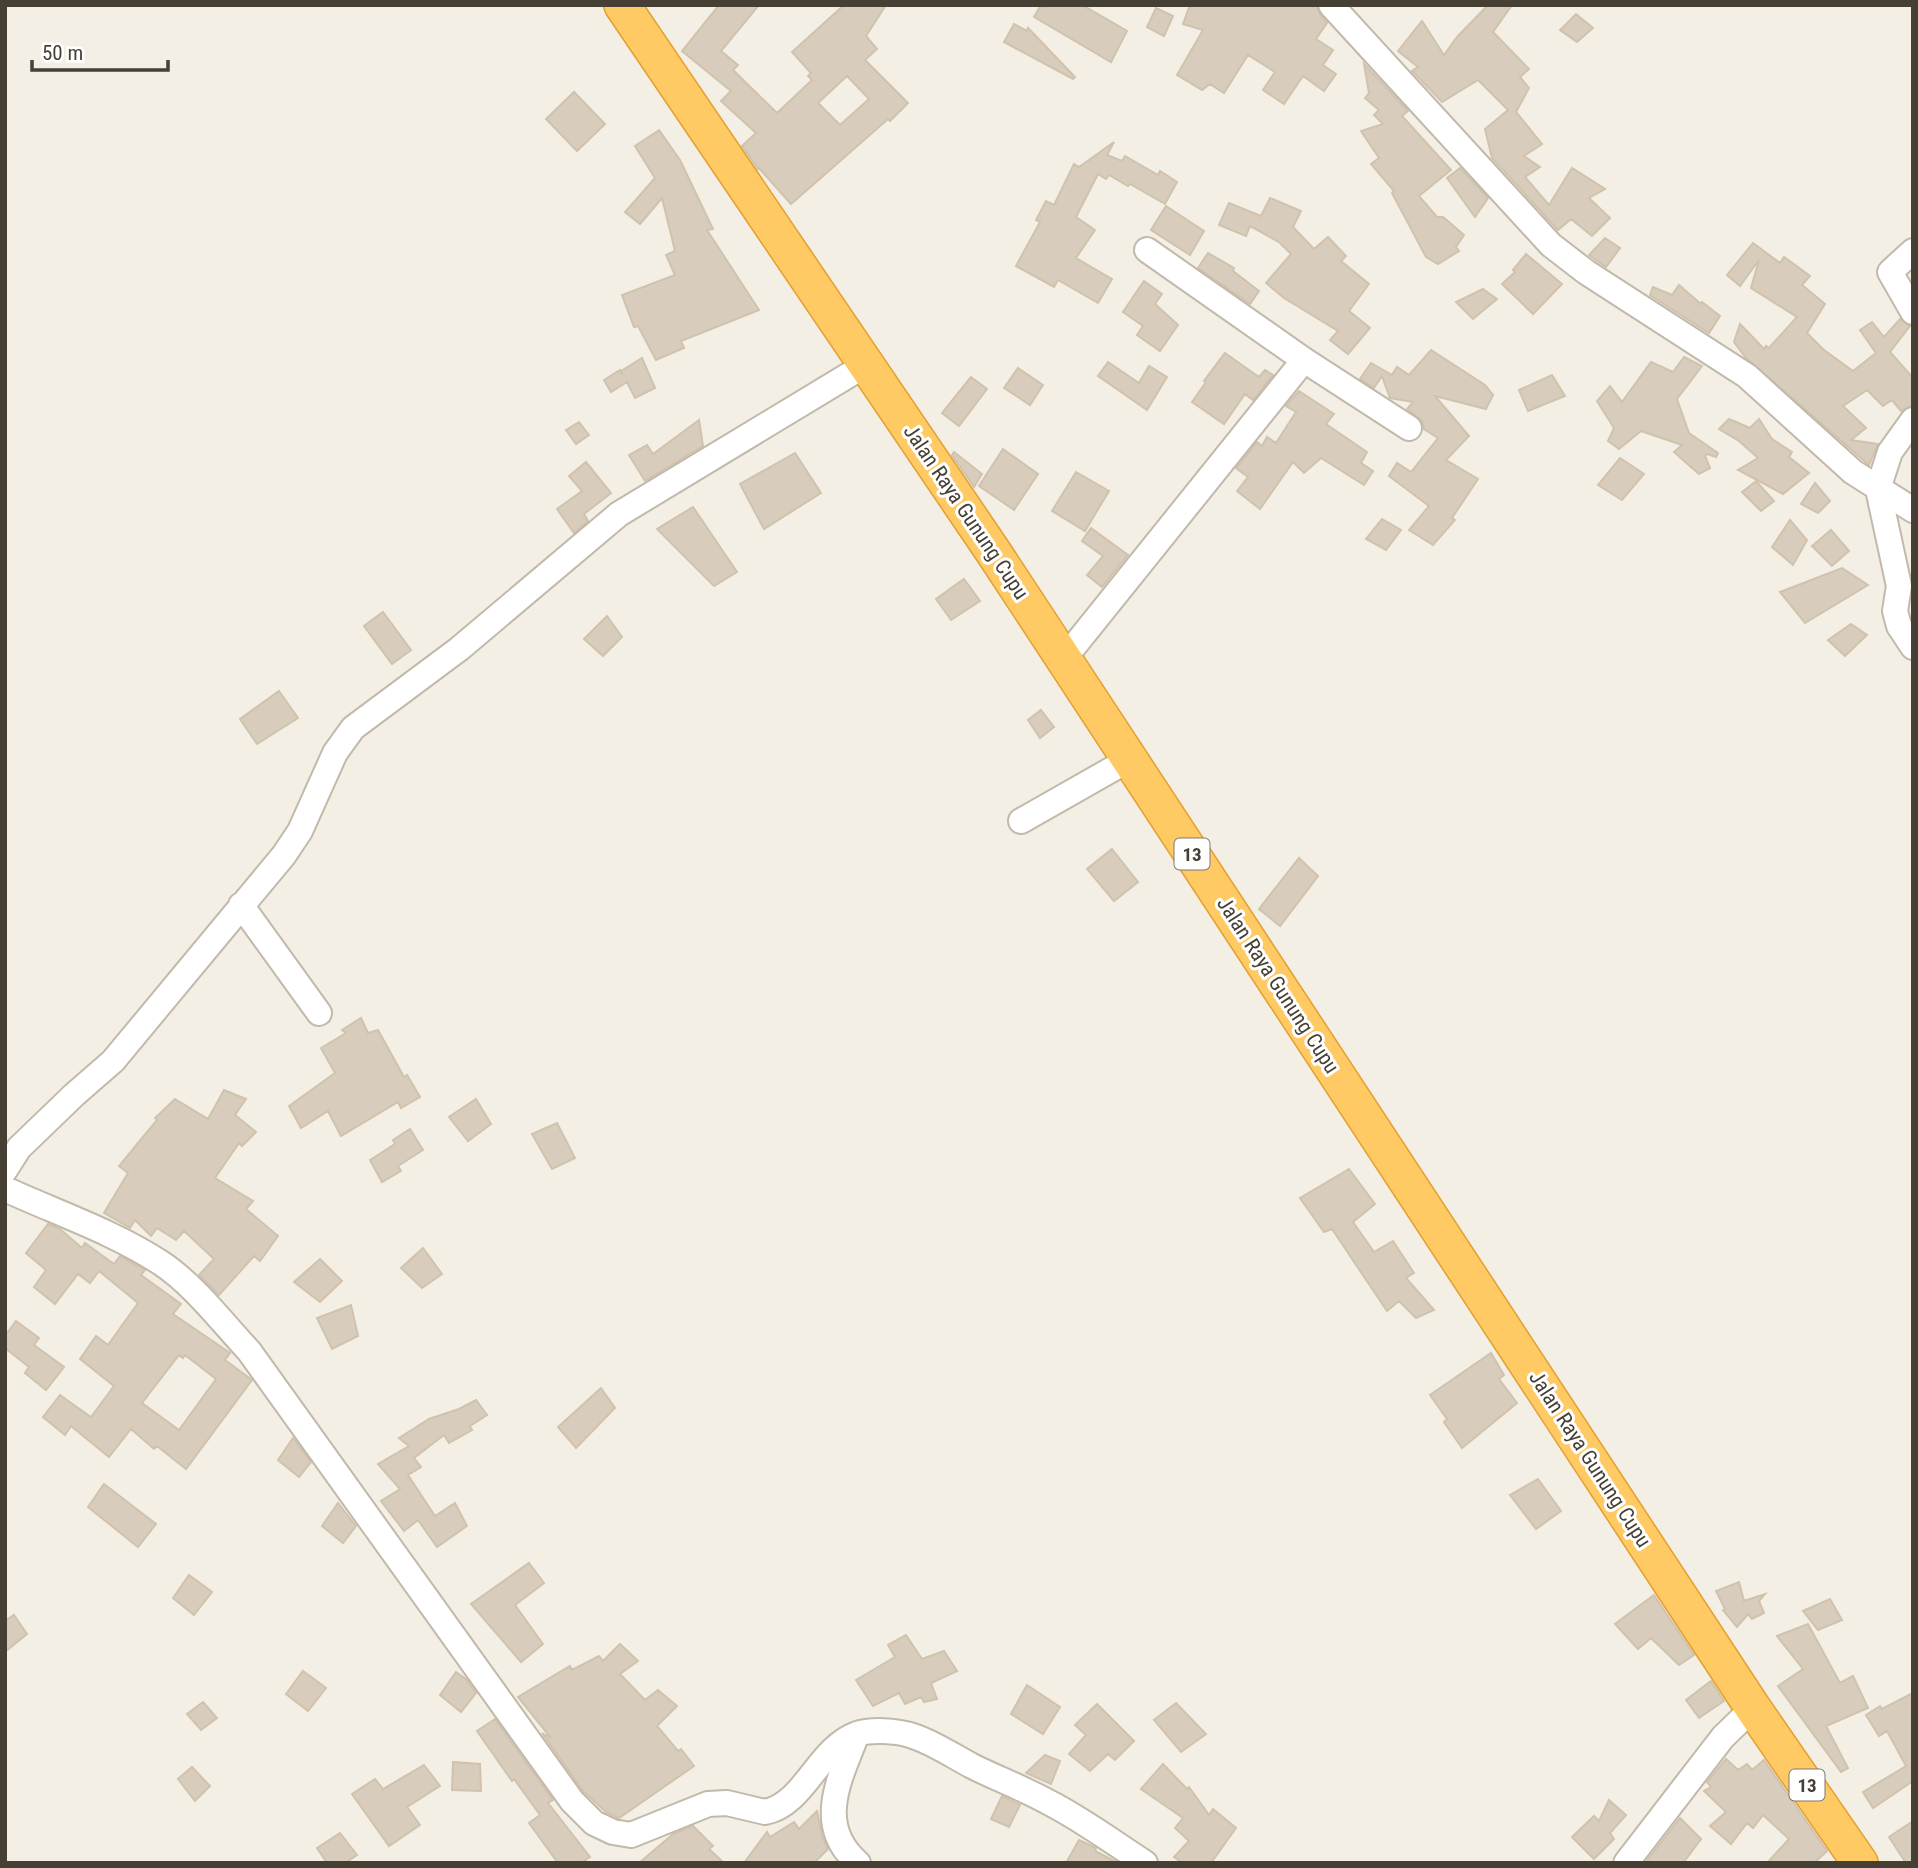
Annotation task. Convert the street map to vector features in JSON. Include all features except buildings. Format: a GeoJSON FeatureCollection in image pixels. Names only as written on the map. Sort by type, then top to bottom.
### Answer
{"type":"FeatureCollection","features":[{"type":"Feature","properties":{"kind":"highway","name":"Jalan Raya Gunung Cupu"},"geometry":{"type":"LineString","coordinates":[[622,5],[867,364],[1754,1708],[1860,1863]]}},
{"type":"Feature","properties":{"kind":"street"},"geometry":{"type":"LineString","coordinates":[[1331,5],[1551,245],[1587,272],[1746,376],[1853,472],[1913,510]]}},
{"type":"Feature","properties":{"kind":"street"},"geometry":{"type":"LineString","coordinates":[[1147,250],[1409,428]]}},
{"type":"Feature","properties":{"kind":"street"},"geometry":{"type":"LineString","coordinates":[[1913,251],[1890,272],[1913,312]]}},
{"type":"Feature","properties":{"kind":"street"},"geometry":{"type":"LineString","coordinates":[[1063,660],[1304,359]]}},
{"type":"Feature","properties":{"kind":"street"},"geometry":{"type":"LineString","coordinates":[[5,1170],[19,1149],[113,1061],[284,855],[300,831],[334,753],[353,728],[459,649],[619,514],[867,364]]}},
{"type":"Feature","properties":{"kind":"street"},"geometry":{"type":"LineString","coordinates":[[1913,420],[1890,452],[1878,489],[1899,586],[1895,611],[1899,626],[1913,647]]}},
{"type":"Feature","properties":{"kind":"street"},"geometry":{"type":"LineString","coordinates":[[1021,821],[1130,759]]}},
{"type":"Feature","properties":{"kind":"street"},"geometry":{"type":"LineString","coordinates":[[241,905],[319,1013]]}},
{"type":"Feature","properties":{"kind":"street"},"geometry":{"type":"LineString","coordinates":[[5,1189],[115,1238],[162,1264],[240,1341],[572,1801],[594,1822],[613,1832],[631,1835],[708,1804],[727,1803],[765,1812],[772,1811],[794,1796],[813,1770],[839,1746],[858,1734],[885,1732],[911,1736],[1051,1803],[1145,1863]]}},
{"type":"Feature","properties":{"kind":"street"},"geometry":{"type":"LineString","coordinates":[[1626,1863],[1723,1737],[1754,1708]]}},
{"type":"Feature","properties":{"kind":"street"},"geometry":{"type":"LineString","coordinates":[[858,1734],[832,1808],[835,1831],[851,1857],[858,1863]]}}]}
